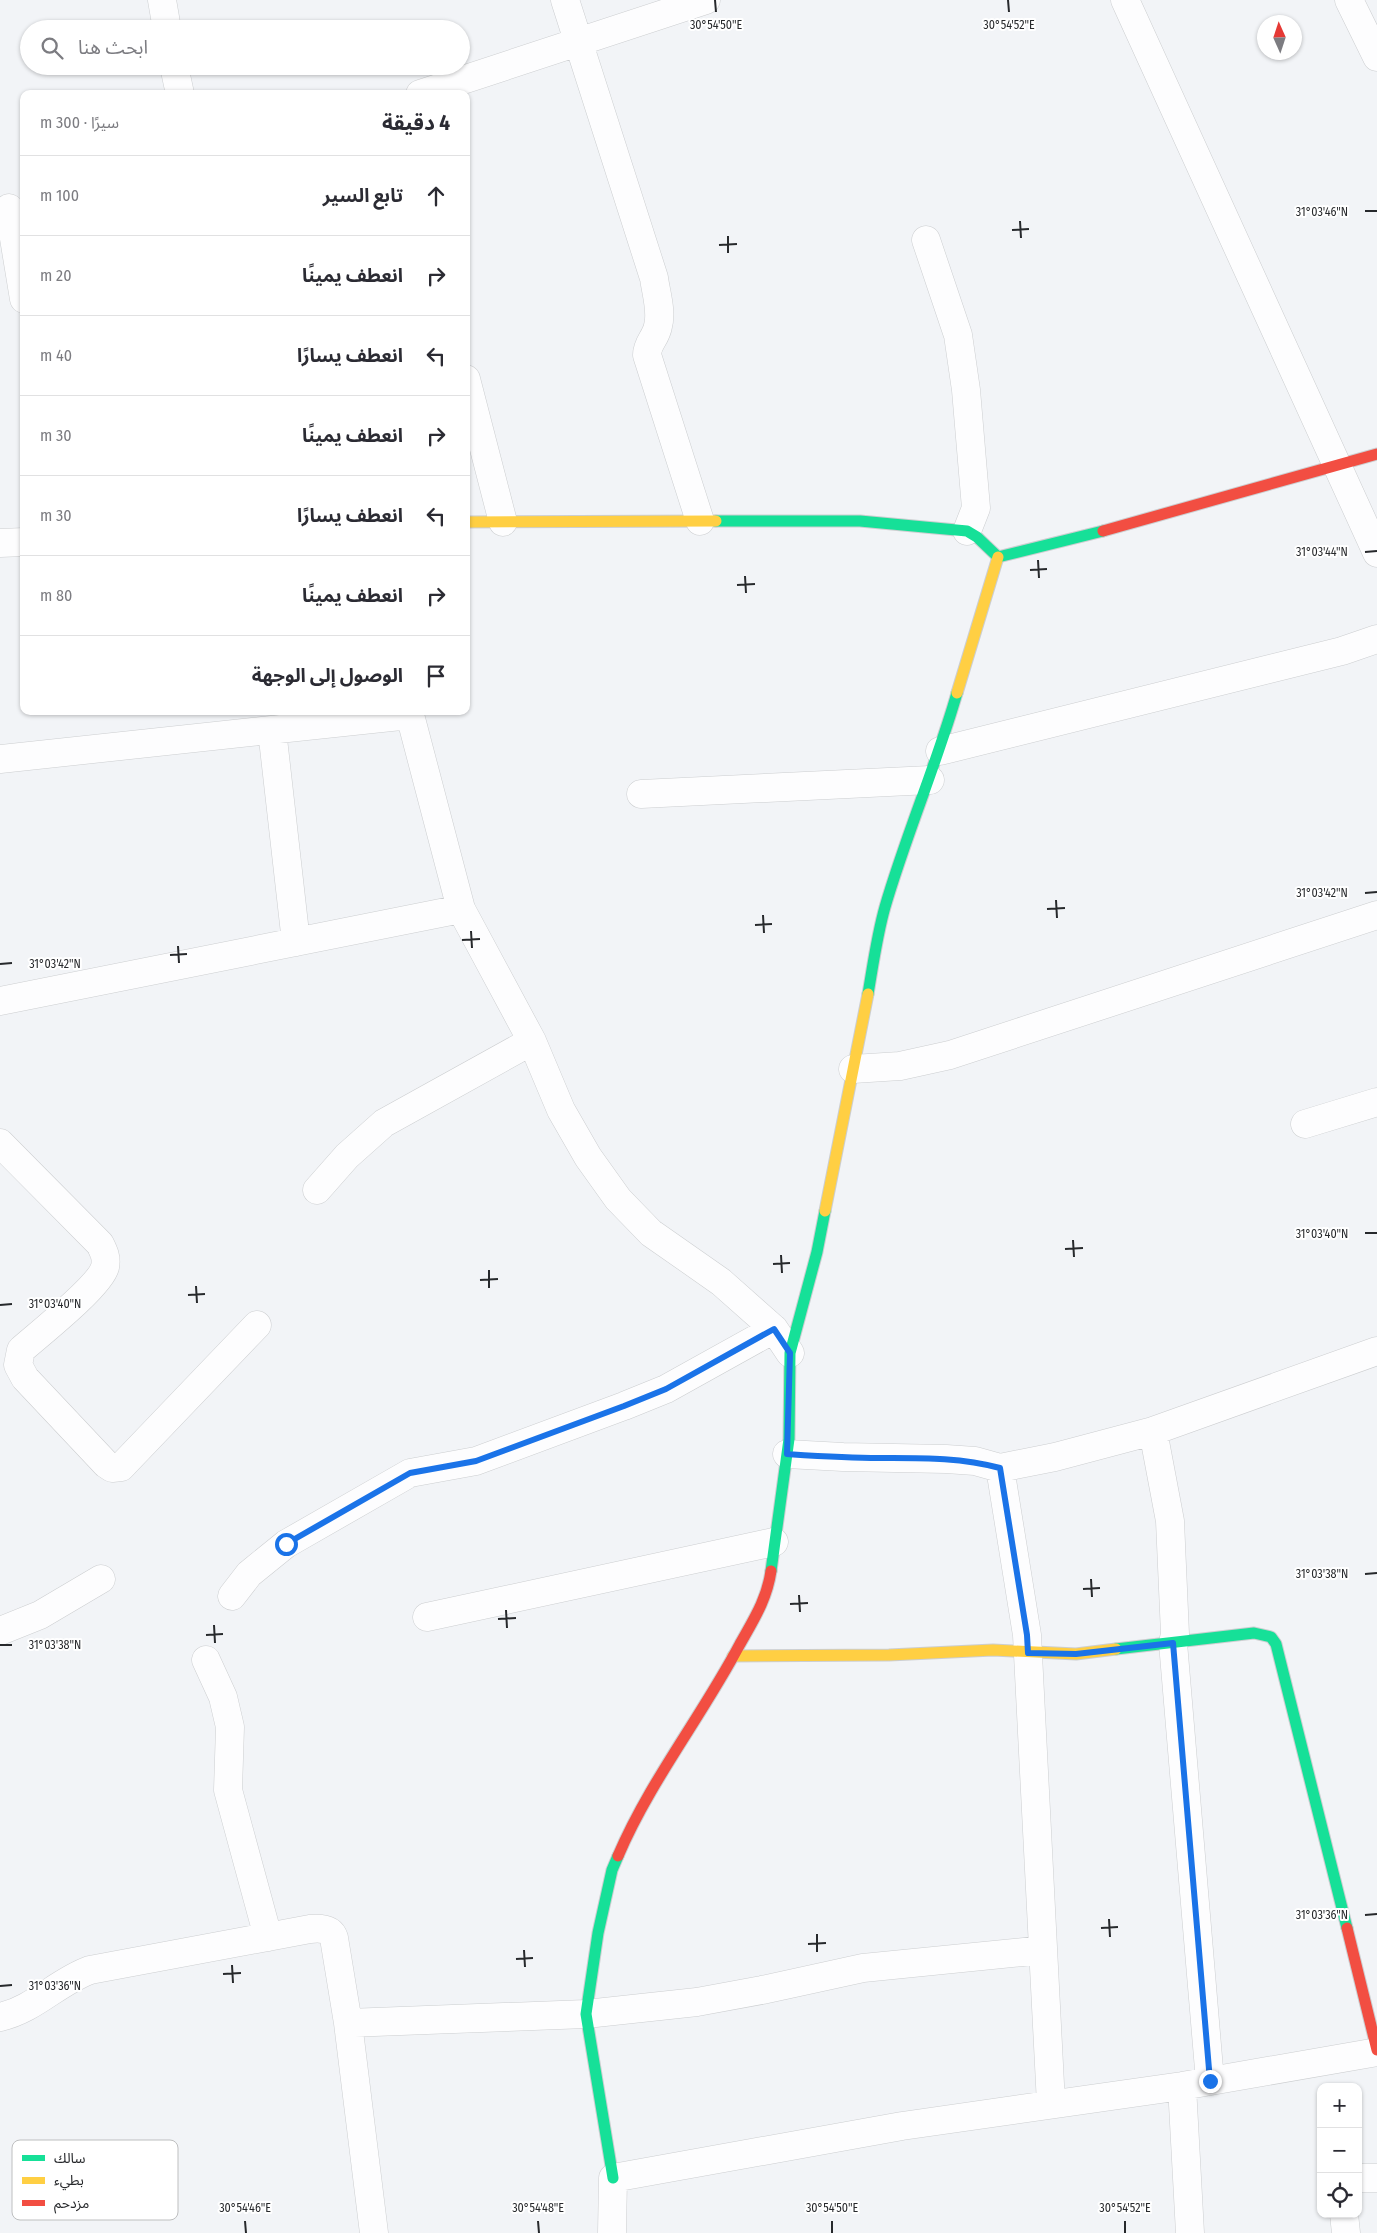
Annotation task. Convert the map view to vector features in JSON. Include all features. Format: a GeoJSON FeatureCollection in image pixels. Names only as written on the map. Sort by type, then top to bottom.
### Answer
{"type":"FeatureCollection","features":[{"type":"Feature","properties":{"kind":"street"},"geometry":{"type":"LineString","coordinates":[[162,0],[165,20]]}},
{"type":"Feature","properties":{"kind":"street"},"geometry":{"type":"LineString","coordinates":[[565,0],[654,278],[659,308],[658,326],[648,344],[647,356],[700,521]]}},
{"type":"Feature","properties":{"kind":"street"},"geometry":{"type":"LineString","coordinates":[[432,90],[706,0]]}},
{"type":"Feature","properties":{"kind":"street"},"geometry":{"type":"LineString","coordinates":[[1125,0],[1377,553]]}},
{"type":"Feature","properties":{"kind":"street"},"geometry":{"type":"LineString","coordinates":[[1349,0],[1377,57]]}},
{"type":"Feature","properties":{"kind":"street"},"geometry":{"type":"LineString","coordinates":[[176,75],[179,90]]}},
{"type":"Feature","properties":{"kind":"street"},"geometry":{"type":"LineString","coordinates":[[11,208],[20,271]]}},
{"type":"Feature","properties":{"kind":"street"},"geometry":{"type":"LineString","coordinates":[[926,240],[958,335],[966,390],[976,499],[972,522],[967,531]]}},
{"type":"Feature","properties":{"kind":"street"},"geometry":{"type":"LineString","coordinates":[[470,394],[503,522]]}},
{"type":"Feature","properties":{"kind":"street"},"geometry":{"type":"LineString","coordinates":[[998,557],[1051,545],[1377,454]]}},
{"type":"Feature","properties":{"kind":"street"},"geometry":{"type":"LineString","coordinates":[[470,522],[860,521],[967,531],[977,537],[998,557]]}},
{"type":"Feature","properties":{"kind":"street"},"geometry":{"type":"LineString","coordinates":[[0,542],[20,542]]}},
{"type":"Feature","properties":{"kind":"street"},"geometry":{"type":"LineString","coordinates":[[612,2233],[613,2178],[586,2014],[598,1933],[612,1870],[632,1823],[733,1656],[768,1592],[787,1454],[790,1353],[817,1252],[884,910],[909,830],[940,751],[998,557]]}},
{"type":"Feature","properties":{"kind":"street"},"geometry":{"type":"LineString","coordinates":[[940,751],[1332,653],[1377,639]]}},
{"type":"Feature","properties":{"kind":"street"},"geometry":{"type":"LineString","coordinates":[[0,759],[134,747],[393,715]]}},
{"type":"Feature","properties":{"kind":"street"},"geometry":{"type":"LineString","coordinates":[[410,715],[461,909],[532,1042],[561,1110],[588,1157],[618,1200],[651,1233],[721,1282],[774,1329],[790,1353]]}},
{"type":"Feature","properties":{"kind":"street"},"geometry":{"type":"LineString","coordinates":[[272,730],[296,942]]}},
{"type":"Feature","properties":{"kind":"street"},"geometry":{"type":"LineString","coordinates":[[641,794],[930,780]]}},
{"type":"Feature","properties":{"kind":"street"},"geometry":{"type":"LineString","coordinates":[[0,1001],[461,909]]}},
{"type":"Feature","properties":{"kind":"street"},"geometry":{"type":"LineString","coordinates":[[853,1069],[900,1066],[950,1054],[1377,915]]}},
{"type":"Feature","properties":{"kind":"street"},"geometry":{"type":"LineString","coordinates":[[317,1190],[347,1156],[384,1123],[532,1042]]}},
{"type":"Feature","properties":{"kind":"street"},"geometry":{"type":"LineString","coordinates":[[1305,1124],[1377,1102]]}},
{"type":"Feature","properties":{"kind":"street"},"geometry":{"type":"LineString","coordinates":[[0,1144],[100,1244],[106,1256],[104,1268],[94,1283],[21,1350],[18,1361],[25,1378],[106,1464],[116,1468],[121,1466],[257,1325]]}},
{"type":"Feature","properties":{"kind":"street"},"geometry":{"type":"LineString","coordinates":[[232,1596],[249,1574],[286,1544],[410,1473],[476,1461],[624,1406],[666,1389],[774,1329]]}},
{"type":"Feature","properties":{"kind":"street"},"geometry":{"type":"LineString","coordinates":[[787,1454],[843,1458],[946,1459],[976,1461],[1000,1468],[1065,1454],[1153,1431],[1377,1352]]}},
{"type":"Feature","properties":{"kind":"street"},"geometry":{"type":"LineString","coordinates":[[1153,1431],[1170,1521],[1175,1634],[1173,1643],[1210,2081]]}},
{"type":"Feature","properties":{"kind":"street"},"geometry":{"type":"LineString","coordinates":[[1000,1468],[1027,1635],[1051,2104]]}},
{"type":"Feature","properties":{"kind":"street"},"geometry":{"type":"LineString","coordinates":[[427,1617],[774,1542]]}},
{"type":"Feature","properties":{"kind":"street"},"geometry":{"type":"LineString","coordinates":[[0,1631],[40,1615],[101,1579]]}},
{"type":"Feature","properties":{"kind":"street"},"geometry":{"type":"LineString","coordinates":[[613,2178],[902,2126],[1182,2086],[1377,2051],[1274,1638],[1259,1633],[1076,1654],[993,1650],[889,1655],[733,1656]]}},
{"type":"Feature","properties":{"kind":"street"},"geometry":{"type":"LineString","coordinates":[[206,1660],[223,1697],[231,1746],[228,1790],[268,1937]]}},
{"type":"Feature","properties":{"kind":"street"},"geometry":{"type":"LineString","coordinates":[[0,2017],[26,2009],[76,1975],[90,1970],[310,1929],[327,1930],[332,1933],[348,2023],[374,2233]]}},
{"type":"Feature","properties":{"kind":"street"},"geometry":{"type":"LineString","coordinates":[[348,2023],[586,2014],[697,2002],[863,1968],[1043,1950]]}},
{"type":"Feature","properties":{"kind":"street"},"geometry":{"type":"LineString","coordinates":[[1182,2086],[1190,2233]]}},
{"type":"Feature","properties":{"kind":"street"},"geometry":{"type":"LineString","coordinates":[[1362,2178],[1377,2178]]}},
{"type":"Feature","properties":{"kind":"street"},"geometry":{"type":"LineString","coordinates":[[1344,2218],[1346,2233]]}},
{"type":"Feature","properties":{"kind":"traffic: fast"},"geometry":{"type":"LineString","coordinates":[[716,521],[860,521],[967,531],[977,537],[998,557],[1103,531]]}},
{"type":"Feature","properties":{"kind":"traffic: fast"},"geometry":{"type":"LineString","coordinates":[[868,994],[877,939],[885,907],[957,693]]}},
{"type":"Feature","properties":{"kind":"traffic: fast"},"geometry":{"type":"LineString","coordinates":[[771,1571],[789,1439],[790,1353],[817,1252],[825,1211]]}},
{"type":"Feature","properties":{"kind":"traffic: fast"},"geometry":{"type":"LineString","coordinates":[[1116,1649],[1254,1633],[1271,1637],[1276,1644],[1347,1928]]}},
{"type":"Feature","properties":{"kind":"traffic: fast"},"geometry":{"type":"LineString","coordinates":[[613,2178],[586,2014],[598,1933],[612,1870],[618,1856]]}},
{"type":"Feature","properties":{"kind":"traffic: slow"},"geometry":{"type":"LineString","coordinates":[[470,522],[716,521]]}},
{"type":"Feature","properties":{"kind":"traffic: slow"},"geometry":{"type":"LineString","coordinates":[[957,693],[998,557]]}},
{"type":"Feature","properties":{"kind":"traffic: slow"},"geometry":{"type":"LineString","coordinates":[[825,1211],[868,994]]}},
{"type":"Feature","properties":{"kind":"traffic: slow"},"geometry":{"type":"LineString","coordinates":[[733,1656],[889,1655],[993,1650],[1076,1654],[1116,1649]]}},
{"type":"Feature","properties":{"kind":"traffic: jam"},"geometry":{"type":"LineString","coordinates":[[1103,531],[1377,454]]}},
{"type":"Feature","properties":{"kind":"traffic: jam"},"geometry":{"type":"LineString","coordinates":[[618,1856],[645,1801],[725,1671],[755,1617],[763,1600],[771,1571]]}},
{"type":"Feature","properties":{"kind":"traffic: jam"},"geometry":{"type":"LineString","coordinates":[[1347,1928],[1377,2050]]}},
{"type":"Feature","properties":{"kind":"route"},"geometry":{"type":"LineString","coordinates":[[286,1544],[410,1473],[453,1467],[476,1461],[624,1406],[666,1389],[774,1329],[790,1353],[789,1439],[787,1454],[843,1458],[946,1459],[976,1461],[1000,1468],[1027,1635],[1028,1653],[1076,1654],[1173,1643],[1210,2081]]}}]}
